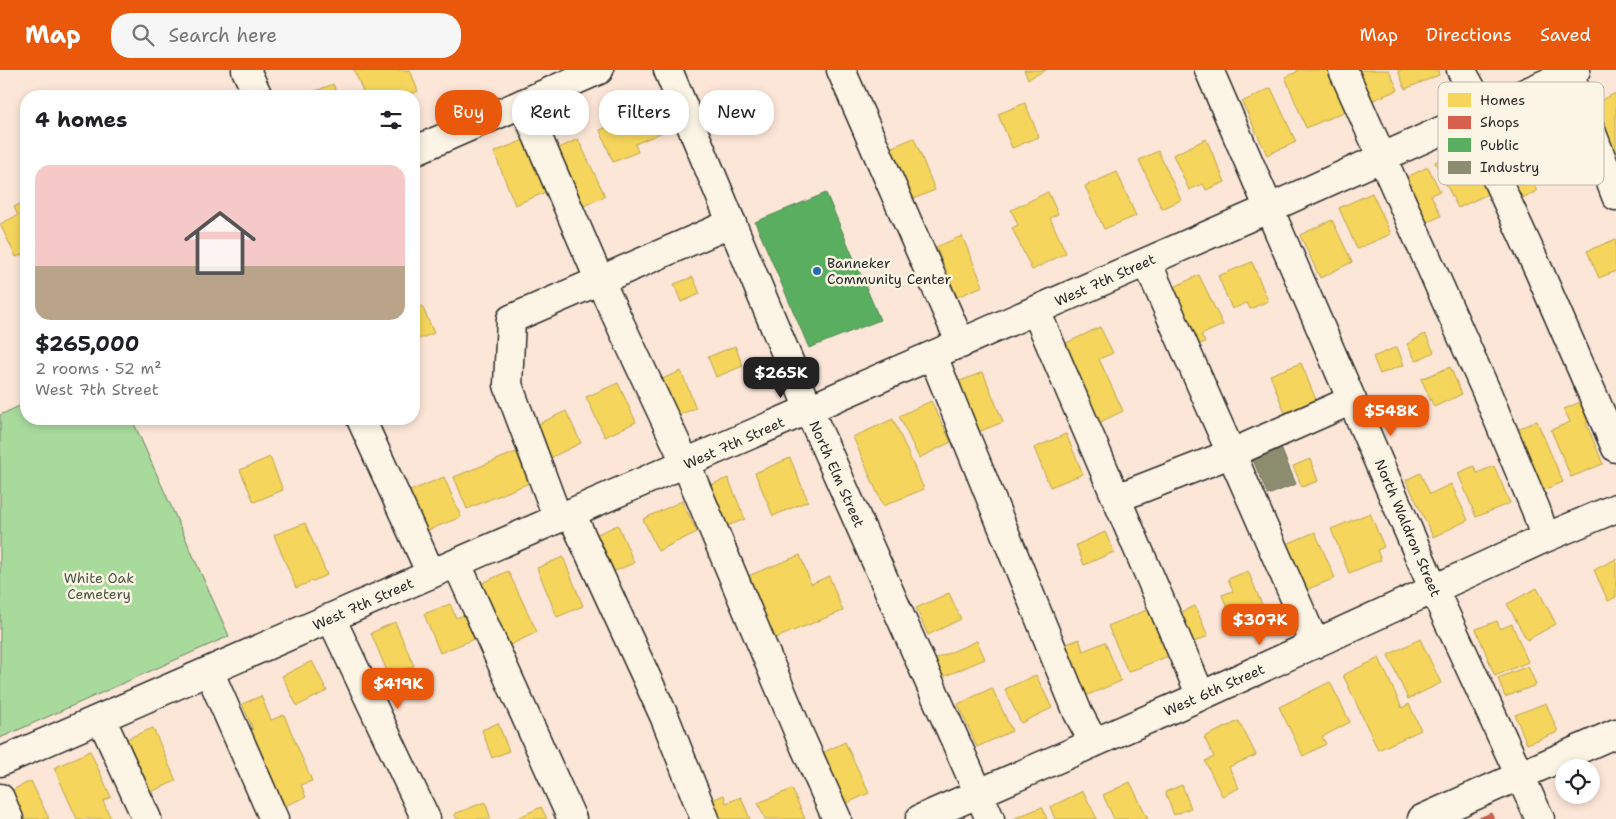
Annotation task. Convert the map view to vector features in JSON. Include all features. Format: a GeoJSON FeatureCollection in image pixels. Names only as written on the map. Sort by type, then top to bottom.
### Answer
{"type":"FeatureCollection","features":[{"type":"Feature","properties":{"kind":"street"},"geometry":{"type":"LineString","coordinates":[[246,70],[255,90]]}},
{"type":"Feature","properties":{"kind":"street"},"geometry":{"type":"LineString","coordinates":[[553,90],[599,70]]}},
{"type":"Feature","properties":{"kind":"street","name":"North Elm Street"},"geometry":{"type":"LineString","coordinates":[[668,70],[809,410],[990,819]]}},
{"type":"Feature","properties":{"kind":"street"},"geometry":{"type":"LineString","coordinates":[[841,70],[961,344]]}},
{"type":"Feature","properties":{"kind":"street","name":"North Waldron Street"},"geometry":{"type":"LineString","coordinates":[[1209,70],[1434,590],[1540,819]]}},
{"type":"Feature","properties":{"kind":"street"},"geometry":{"type":"LineString","coordinates":[[1343,70],[1487,393],[1536,510],[1545,538]]}},
{"type":"Feature","properties":{"kind":"street"},"geometry":{"type":"LineString","coordinates":[[1461,70],[1467,82]]}},
{"type":"Feature","properties":{"kind":"street","name":"West 7th Street"},"geometry":{"type":"LineString","coordinates":[[1551,82],[1573,72]]}},
{"type":"Feature","properties":{"kind":"street"},"geometry":{"type":"LineString","coordinates":[[420,148],[512,108]]}},
{"type":"Feature","properties":{"kind":"street","name":"West 7th Street"},"geometry":{"type":"LineString","coordinates":[[0,762],[961,344],[1438,133]]}},
{"type":"Feature","properties":{"kind":"street"},"geometry":{"type":"LineString","coordinates":[[537,135],[599,279],[686,464],[800,736],[837,819]]}},
{"type":"Feature","properties":{"kind":"street"},"geometry":{"type":"LineString","coordinates":[[1604,161],[1616,196]]}},
{"type":"Feature","properties":{"kind":"street"},"geometry":{"type":"LineString","coordinates":[[1499,185],[1616,448]]}},
{"type":"Feature","properties":{"kind":"street"},"geometry":{"type":"LineString","coordinates":[[705,819],[665,718],[565,516],[508,385],[511,318],[732,223]]}},
{"type":"Feature","properties":{"kind":"street"},"geometry":{"type":"LineString","coordinates":[[1146,262],[1315,644]]}},
{"type":"Feature","properties":{"kind":"street"},"geometry":{"type":"LineString","coordinates":[[1036,311],[1201,696]]}},
{"type":"Feature","properties":{"kind":"street"},"geometry":{"type":"LineString","coordinates":[[933,356],[1078,713],[1094,743]]}},
{"type":"Feature","properties":{"kind":"street"},"geometry":{"type":"LineString","coordinates":[[1117,498],[1230,454],[1352,400]]}},
{"type":"Feature","properties":{"kind":"street"},"geometry":{"type":"LineString","coordinates":[[364,425],[431,574]]}},
{"type":"Feature","properties":{"kind":"street","name":"West 6th Street"},"geometry":{"type":"LineString","coordinates":[[920,819],[1201,696],[1545,538],[1616,508]]}},
{"type":"Feature","properties":{"kind":"street"},"geometry":{"type":"LineString","coordinates":[[457,564],[572,819]]}},
{"type":"Feature","properties":{"kind":"street"},"geometry":{"type":"LineString","coordinates":[[331,618],[426,819]]}},
{"type":"Feature","properties":{"kind":"street"},"geometry":{"type":"LineString","coordinates":[[209,671],[274,819]]}},
{"type":"Feature","properties":{"kind":"street"},"geometry":{"type":"LineString","coordinates":[[101,718],[147,819]]}},
{"type":"Feature","properties":{"kind":"street"},"geometry":{"type":"LineString","coordinates":[[1422,819],[1616,733]]}},
{"type":"Feature","properties":{"kind":"street"},"geometry":{"type":"LineString","coordinates":[[0,798],[9,819]]}},
{"type":"Feature","properties":{"kind":"green space","name":"White Oak Cemetery"},"geometry":{"type":"Polygon","coordinates":[[[20,406],[20,425],[135,425],[229,636],[0,738],[0,415],[20,406]]]}},
{"type":"Feature","properties":{"kind":"building: Homes"},"geometry":{"type":"Polygon","coordinates":[[[354,70],[410,70],[418,90],[362,90],[354,70]]]}},
{"type":"Feature","properties":{"kind":"building: Homes"},"geometry":{"type":"Polygon","coordinates":[[[1024,70],[1046,70],[1028,79],[1024,70]]]}},
{"type":"Feature","properties":{"kind":"building: Homes"},"geometry":{"type":"Polygon","coordinates":[[[1297,70],[1329,70],[1346,111],[1306,128],[1285,77],[1297,72],[1297,70]]]}},
{"type":"Feature","properties":{"kind":"building: Homes"},"geometry":{"type":"Polygon","coordinates":[[[1344,70],[1389,70],[1398,90],[1359,106],[1344,70]]]}},
{"type":"Feature","properties":{"kind":"building: Homes"},"geometry":{"type":"Polygon","coordinates":[[[1398,70],[1438,70],[1439,75],[1405,89],[1398,70]]]}},
{"type":"Feature","properties":{"kind":"building: Homes"},"geometry":{"type":"Polygon","coordinates":[[[333,84],[336,90],[318,90],[333,84]]]}},
{"type":"Feature","properties":{"kind":"building: Homes"},"geometry":{"type":"Polygon","coordinates":[[[1271,88],[1296,142],[1267,155],[1242,102],[1271,88]]]}},
{"type":"Feature","properties":{"kind":"building: Homes"},"geometry":{"type":"Polygon","coordinates":[[[1616,93],[1616,174],[1604,145],[1604,99],[1616,93]]]}},
{"type":"Feature","properties":{"kind":"building: Homes"},"geometry":{"type":"Polygon","coordinates":[[[1025,103],[1039,137],[1012,148],[998,114],[1025,103]]]}},
{"type":"Feature","properties":{"kind":"building: Homes"},"geometry":{"type":"Polygon","coordinates":[[[602,135],[656,135],[635,144],[638,152],[613,162],[602,135]]]}},
{"type":"Feature","properties":{"kind":"building: Homes"},"geometry":{"type":"Polygon","coordinates":[[[914,138],[935,190],[911,200],[880,152],[914,138]]]}},
{"type":"Feature","properties":{"kind":"building: Homes"},"geometry":{"type":"Polygon","coordinates":[[[578,139],[605,196],[584,206],[557,149],[578,139]]]}},
{"type":"Feature","properties":{"kind":"building: Homes"},"geometry":{"type":"Polygon","coordinates":[[[1206,139],[1225,182],[1206,190],[1203,184],[1189,190],[1173,155],[1206,139]]]}},
{"type":"Feature","properties":{"kind":"building: Homes"},"geometry":{"type":"Polygon","coordinates":[[[524,140],[546,192],[515,205],[494,152],[524,140]]]}},
{"type":"Feature","properties":{"kind":"building: Homes"},"geometry":{"type":"Polygon","coordinates":[[[1158,151],[1181,200],[1162,209],[1139,160],[1158,151]]]}},
{"type":"Feature","properties":{"kind":"building: Homes"},"geometry":{"type":"Polygon","coordinates":[[[1428,167],[1440,191],[1431,195],[1441,216],[1417,227],[1396,182],[1428,167]]]}},
{"type":"Feature","properties":{"kind":"building: Homes"},"geometry":{"type":"Polygon","coordinates":[[[1117,172],[1136,216],[1104,229],[1085,186],[1117,172]]]}},
{"type":"Feature","properties":{"kind":"building: Homes"},"geometry":{"type":"Polygon","coordinates":[[[1446,185],[1484,185],[1488,194],[1458,208],[1446,185]]]}},
{"type":"Feature","properties":{"kind":"building: Homes"},"geometry":{"type":"Polygon","coordinates":[[[1504,185],[1534,185],[1537,191],[1512,203],[1504,185]]]}},
{"type":"Feature","properties":{"kind":"building: Homes"},"geometry":{"type":"Polygon","coordinates":[[[1048,192],[1058,214],[1050,218],[1066,253],[1032,270],[1012,228],[1018,225],[1011,210],[1048,192]]]}},
{"type":"Feature","properties":{"kind":"building: Homes"},"geometry":{"type":"Polygon","coordinates":[[[1372,193],[1391,234],[1357,249],[1339,208],[1372,193]]]}},
{"type":"Feature","properties":{"kind":"building: Homes"},"geometry":{"type":"Polygon","coordinates":[[[20,204],[20,255],[16,257],[0,224],[18,215],[14,207],[20,204]]]}},
{"type":"Feature","properties":{"kind":"building: Homes"},"geometry":{"type":"Polygon","coordinates":[[[1332,220],[1352,262],[1320,278],[1300,235],[1332,220]]]}},
{"type":"Feature","properties":{"kind":"building: Homes"},"geometry":{"type":"Polygon","coordinates":[[[962,236],[983,286],[957,297],[936,247],[962,236]]]}},
{"type":"Feature","properties":{"kind":"building: Homes"},"geometry":{"type":"Polygon","coordinates":[[[1616,239],[1616,271],[1599,278],[1587,251],[1616,239]]]}},
{"type":"Feature","properties":{"kind":"building: Homes"},"geometry":{"type":"Polygon","coordinates":[[[1252,262],[1268,301],[1250,309],[1247,303],[1232,309],[1218,276],[1252,262]]]}},
{"type":"Feature","properties":{"kind":"building: Homes"},"geometry":{"type":"Polygon","coordinates":[[[1199,275],[1223,325],[1201,335],[1205,342],[1191,348],[1172,288],[1199,275]]]}},
{"type":"Feature","properties":{"kind":"building: Homes"},"geometry":{"type":"Polygon","coordinates":[[[693,277],[700,294],[681,302],[674,284],[693,277]]]}},
{"type":"Feature","properties":{"kind":"building: Homes"},"geometry":{"type":"Polygon","coordinates":[[[422,306],[434,333],[420,339],[420,307],[422,306]]]}},
{"type":"Feature","properties":{"kind":"building: Homes"},"geometry":{"type":"Polygon","coordinates":[[[1100,327],[1113,353],[1099,359],[1123,411],[1092,426],[1056,348],[1100,327]]]}},
{"type":"Feature","properties":{"kind":"building: Homes"},"geometry":{"type":"Polygon","coordinates":[[[1425,334],[1434,352],[1416,361],[1407,344],[1425,334]]]}},
{"type":"Feature","properties":{"kind":"building: Homes"},"geometry":{"type":"Polygon","coordinates":[[[735,346],[743,366],[716,377],[708,357],[735,346]]]}},
{"type":"Feature","properties":{"kind":"building: Homes"},"geometry":{"type":"Polygon","coordinates":[[[1397,347],[1404,365],[1380,374],[1373,357],[1397,347]]]}},
{"type":"Feature","properties":{"kind":"building: Homes"},"geometry":{"type":"Polygon","coordinates":[[[1301,363],[1316,400],[1285,413],[1270,375],[1301,363]]]}},
{"type":"Feature","properties":{"kind":"building: Homes"},"geometry":{"type":"Polygon","coordinates":[[[1450,367],[1462,394],[1434,407],[1421,379],[1450,367]]]}},
{"type":"Feature","properties":{"kind":"building: Homes"},"geometry":{"type":"Polygon","coordinates":[[[681,371],[696,408],[672,418],[657,381],[681,371]]]}},
{"type":"Feature","properties":{"kind":"building: Homes"},"geometry":{"type":"Polygon","coordinates":[[[983,372],[1003,422],[971,435],[950,385],[983,372]]]}},
{"type":"Feature","properties":{"kind":"building: Homes"},"geometry":{"type":"Polygon","coordinates":[[[618,383],[636,422],[605,437],[586,397],[618,383]]]}},
{"type":"Feature","properties":{"kind":"building: Homes"},"geometry":{"type":"Polygon","coordinates":[[[931,401],[951,442],[919,458],[899,416],[931,401]]]}},
{"type":"Feature","properties":{"kind":"building: Homes"},"geometry":{"type":"Polygon","coordinates":[[[1583,401],[1591,421],[1586,423],[1603,464],[1571,477],[1551,430],[1570,422],[1564,409],[1583,401]]]}},
{"type":"Feature","properties":{"kind":"building: Homes"},"geometry":{"type":"Polygon","coordinates":[[[566,411],[581,443],[544,461],[528,429],[566,411]]]}},
{"type":"Feature","properties":{"kind":"building: Homes"},"geometry":{"type":"Polygon","coordinates":[[[893,419],[924,489],[883,506],[853,437],[893,419]]]}},
{"type":"Feature","properties":{"kind":"building: Homes"},"geometry":{"type":"Polygon","coordinates":[[[1537,421],[1563,482],[1534,494],[1508,433],[1537,421]]]}},
{"type":"Feature","properties":{"kind":"building: Homes"},"geometry":{"type":"Polygon","coordinates":[[[1066,434],[1083,474],[1050,487],[1034,448],[1066,434]]]}},
{"type":"Feature","properties":{"kind":"building: Homes"},"geometry":{"type":"Polygon","coordinates":[[[516,452],[529,483],[467,509],[454,477],[516,452]]]}},
{"type":"Feature","properties":{"kind":"building: Homes"},"geometry":{"type":"Polygon","coordinates":[[[270,457],[283,490],[254,502],[240,470],[270,457]]]}},
{"type":"Feature","properties":{"kind":"building: Homes"},"geometry":{"type":"Polygon","coordinates":[[[790,458],[808,501],[773,516],[755,473],[790,458]]]}},
{"type":"Feature","properties":{"kind":"building: Homes"},"geometry":{"type":"Polygon","coordinates":[[[1310,459],[1318,481],[1302,487],[1293,466],[1310,459]]]}},
{"type":"Feature","properties":{"kind":"building: Homes"},"geometry":{"type":"Polygon","coordinates":[[[1474,466],[1477,473],[1494,466],[1510,503],[1476,517],[1458,473],[1474,466]]]}},
{"type":"Feature","properties":{"kind":"building: Homes"},"geometry":{"type":"Polygon","coordinates":[[[1420,473],[1430,494],[1451,484],[1468,520],[1433,537],[1406,480],[1420,473]]]}},
{"type":"Feature","properties":{"kind":"building: Homes"},"geometry":{"type":"Polygon","coordinates":[[[444,477],[461,517],[421,533],[405,493],[444,477]]]}},
{"type":"Feature","properties":{"kind":"building: Homes"},"geometry":{"type":"Polygon","coordinates":[[[728,478],[745,519],[717,530],[700,489],[728,478]]]}},
{"type":"Feature","properties":{"kind":"building: Homes"},"geometry":{"type":"Polygon","coordinates":[[[682,501],[697,532],[658,551],[643,519],[682,501]]]}},
{"type":"Feature","properties":{"kind":"building: Homes"},"geometry":{"type":"Polygon","coordinates":[[[1370,513],[1384,547],[1377,550],[1381,560],[1349,573],[1331,529],[1370,513]]]}},
{"type":"Feature","properties":{"kind":"building: Homes"},"geometry":{"type":"Polygon","coordinates":[[[305,523],[327,575],[296,588],[274,535],[305,523]]]}},
{"type":"Feature","properties":{"kind":"building: Homes"},"geometry":{"type":"Polygon","coordinates":[[[618,525],[634,563],[603,576],[588,538],[618,525]]]}},
{"type":"Feature","properties":{"kind":"building: Homes"},"geometry":{"type":"Polygon","coordinates":[[[1105,532],[1114,552],[1084,565],[1076,545],[1105,532]]]}},
{"type":"Feature","properties":{"kind":"building: Homes"},"geometry":{"type":"Polygon","coordinates":[[[1315,532],[1335,578],[1294,595],[1275,549],[1315,532]]]}},
{"type":"Feature","properties":{"kind":"building: Homes"},"geometry":{"type":"Polygon","coordinates":[[[800,555],[811,584],[829,576],[843,611],[763,643],[738,580],[800,555]]]}},
{"type":"Feature","properties":{"kind":"building: Homes"},"geometry":{"type":"Polygon","coordinates":[[[563,557],[583,606],[557,617],[537,568],[563,557]]]}},
{"type":"Feature","properties":{"kind":"building: Homes"},"geometry":{"type":"Polygon","coordinates":[[[1616,559],[1616,597],[1608,601],[1594,570],[1616,559]]]}},
{"type":"Feature","properties":{"kind":"building: Homes"},"geometry":{"type":"Polygon","coordinates":[[[508,571],[537,632],[504,648],[476,586],[508,571]]]}},
{"type":"Feature","properties":{"kind":"building: Homes"},"geometry":{"type":"Polygon","coordinates":[[[1248,571],[1265,612],[1234,625],[1222,595],[1233,591],[1228,579],[1248,571]]]}},
{"type":"Feature","properties":{"kind":"building: Homes"},"geometry":{"type":"Polygon","coordinates":[[[1537,588],[1556,624],[1527,640],[1507,604],[1537,588]]]}},
{"type":"Feature","properties":{"kind":"building: Homes"},"geometry":{"type":"Polygon","coordinates":[[[949,593],[961,619],[928,635],[916,608],[949,593]]]}},
{"type":"Feature","properties":{"kind":"building: Homes"},"geometry":{"type":"Polygon","coordinates":[[[450,604],[456,618],[464,615],[474,639],[440,653],[424,614],[450,604]]]}},
{"type":"Feature","properties":{"kind":"building: Homes"},"geometry":{"type":"Polygon","coordinates":[[[1195,606],[1208,636],[1185,646],[1172,616],[1195,606]]]}},
{"type":"Feature","properties":{"kind":"building: Homes"},"geometry":{"type":"Polygon","coordinates":[[[1152,608],[1171,655],[1128,672],[1108,626],[1152,608]]]}},
{"type":"Feature","properties":{"kind":"building: Homes"},"geometry":{"type":"Polygon","coordinates":[[[1497,621],[1500,629],[1512,624],[1528,662],[1495,676],[1476,629],[1497,621]]]}},
{"type":"Feature","properties":{"kind":"building: Homes"},"geometry":{"type":"Polygon","coordinates":[[[395,622],[414,666],[389,676],[371,633],[395,622]]]}},
{"type":"Feature","properties":{"kind":"building: Homes"},"geometry":{"type":"Polygon","coordinates":[[[1079,639],[1083,651],[1105,642],[1121,681],[1083,697],[1062,646],[1079,639]]]}},
{"type":"Feature","properties":{"kind":"building: Homes"},"geometry":{"type":"Polygon","coordinates":[[[1420,639],[1441,683],[1408,699],[1388,655],[1420,639]]]}},
{"type":"Feature","properties":{"kind":"building: Homes"},"geometry":{"type":"Polygon","coordinates":[[[977,641],[985,659],[943,677],[935,659],[977,641]]]}},
{"type":"Feature","properties":{"kind":"building: Homes"},"geometry":{"type":"Polygon","coordinates":[[[1379,658],[1402,708],[1409,704],[1421,730],[1378,750],[1343,675],[1379,658]]]}},
{"type":"Feature","properties":{"kind":"building: Homes"},"geometry":{"type":"Polygon","coordinates":[[[312,661],[327,691],[297,706],[282,676],[312,661]]]}},
{"type":"Feature","properties":{"kind":"building: Homes"},"geometry":{"type":"Polygon","coordinates":[[[1528,666],[1536,685],[1505,697],[1498,678],[1528,666]]]}},
{"type":"Feature","properties":{"kind":"building: Homes"},"geometry":{"type":"Polygon","coordinates":[[[1036,675],[1052,708],[1021,723],[1005,689],[1036,675]]]}},
{"type":"Feature","properties":{"kind":"building: Homes"},"geometry":{"type":"Polygon","coordinates":[[[1330,682],[1350,722],[1322,737],[1326,744],[1303,756],[1279,707],[1330,682]]]}},
{"type":"Feature","properties":{"kind":"building: Homes"},"geometry":{"type":"Polygon","coordinates":[[[992,688],[1012,731],[977,747],[958,704],[992,688]]]}},
{"type":"Feature","properties":{"kind":"building: Homes"},"geometry":{"type":"Polygon","coordinates":[[[261,696],[271,720],[284,715],[312,781],[301,785],[306,797],[284,806],[279,794],[269,798],[242,734],[253,729],[242,704],[261,696]]]}},
{"type":"Feature","properties":{"kind":"building: Homes"},"geometry":{"type":"Polygon","coordinates":[[[1546,703],[1558,732],[1527,744],[1515,715],[1546,703]]]}},
{"type":"Feature","properties":{"kind":"building: Homes"},"geometry":{"type":"Polygon","coordinates":[[[1239,721],[1256,755],[1229,767],[1239,788],[1222,796],[1205,761],[1214,757],[1204,737],[1239,721]]]}},
{"type":"Feature","properties":{"kind":"building: Homes"},"geometry":{"type":"Polygon","coordinates":[[[498,723],[509,751],[492,758],[482,730],[498,723]]]}},
{"type":"Feature","properties":{"kind":"building: Homes"},"geometry":{"type":"Polygon","coordinates":[[[153,728],[176,781],[146,794],[124,740],[153,728]]]}},
{"type":"Feature","properties":{"kind":"building: Homes"},"geometry":{"type":"Polygon","coordinates":[[[845,742],[869,793],[836,808],[812,758],[845,742]]]}},
{"type":"Feature","properties":{"kind":"building: Homes"},"geometry":{"type":"Polygon","coordinates":[[[90,751],[111,797],[103,801],[111,819],[77,819],[54,768],[90,751]]]}},
{"type":"Feature","properties":{"kind":"building: Homes"},"geometry":{"type":"Polygon","coordinates":[[[31,781],[49,819],[14,819],[2,795],[31,781]]]}},
{"type":"Feature","properties":{"kind":"building: Homes"},"geometry":{"type":"Polygon","coordinates":[[[1130,782],[1148,819],[1114,819],[1103,795],[1130,782]]]}},
{"type":"Feature","properties":{"kind":"building: Homes"},"geometry":{"type":"Polygon","coordinates":[[[1182,785],[1191,808],[1174,815],[1165,792],[1182,785]]]}},
{"type":"Feature","properties":{"kind":"building: Homes"},"geometry":{"type":"Polygon","coordinates":[[[792,789],[805,819],[765,819],[758,803],[792,789]]]}},
{"type":"Feature","properties":{"kind":"building: Homes"},"geometry":{"type":"Polygon","coordinates":[[[1083,791],[1097,819],[1055,819],[1050,807],[1083,791]]]}},
{"type":"Feature","properties":{"kind":"building: Homes"},"geometry":{"type":"Polygon","coordinates":[[[724,795],[726,803],[741,797],[750,819],[708,819],[702,804],[724,795]]]}},
{"type":"Feature","properties":{"kind":"building: Homes"},"geometry":{"type":"Polygon","coordinates":[[[485,802],[491,819],[457,819],[454,814],[485,802]]]}},
{"type":"Feature","properties":{"kind":"building: Homes"},"geometry":{"type":"Polygon","coordinates":[[[541,807],[547,819],[515,819],[541,807]]]}},
{"type":"Feature","properties":{"kind":"building: Homes"},"geometry":{"type":"Polygon","coordinates":[[[1042,807],[1047,819],[1013,819],[1042,807]]]}},
{"type":"Feature","properties":{"kind":"building: Shops"},"geometry":{"type":"Polygon","coordinates":[[[1491,813],[1494,819],[1477,819],[1491,813]]]}},
{"type":"Feature","properties":{"kind":"building: Public","name":"Banneker Community Center"},"geometry":{"type":"Polygon","coordinates":[[[826,193],[880,320],[809,348],[755,222],[826,193]]]}},
{"type":"Feature","properties":{"kind":"building: Industry"},"geometry":{"type":"Polygon","coordinates":[[[1281,448],[1296,484],[1268,495],[1253,460],[1281,448]]]}},
{"type":"Feature","properties":{"kind":"place","name":"Banneker Community Center"},"geometry":{"type":"Point","coordinates":[817,271]}}]}
